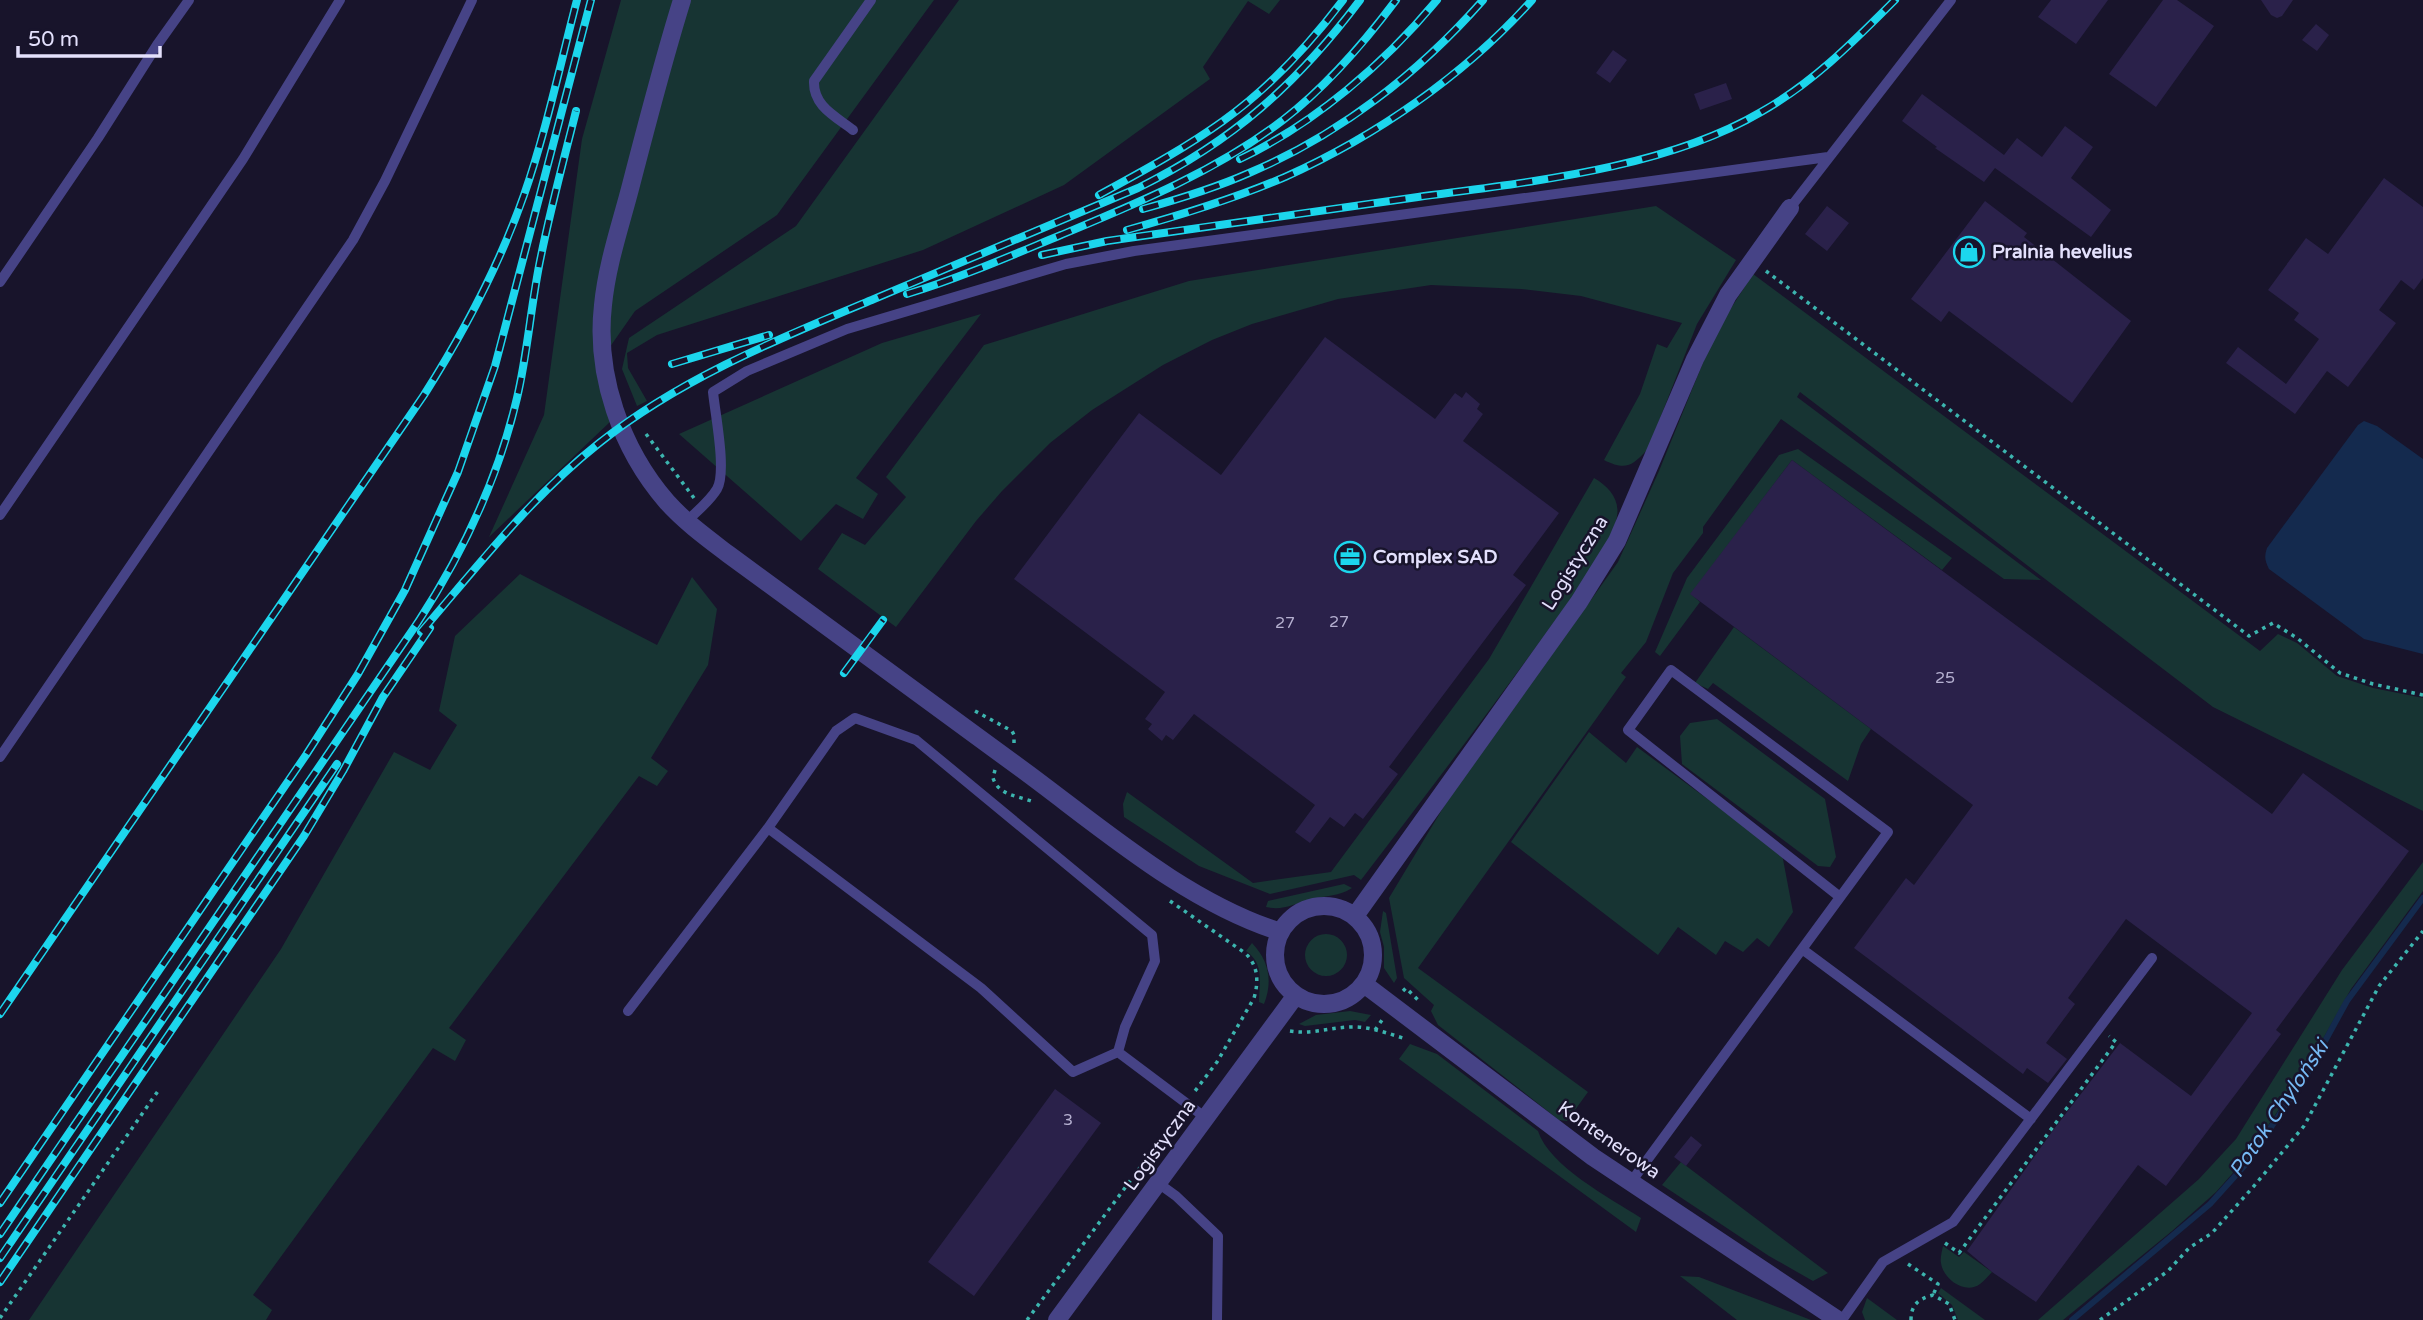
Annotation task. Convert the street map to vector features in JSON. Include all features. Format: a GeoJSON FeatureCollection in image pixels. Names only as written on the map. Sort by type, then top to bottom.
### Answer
{"type":"FeatureCollection","features":[{"type":"Feature","properties":{"kind":"street"},"geometry":{"type":"LineString","coordinates":[[682,0],[612,254],[603,304],[601,344],[605,374],[627,441],[645,473],[687,522],[728,554],[1184,887],[1253,924],[1281,932]]}},
{"type":"Feature","properties":{"kind":"street","name":"Logistyczna"},"geometry":{"type":"LineString","coordinates":[[1355,916],[1578,602],[1617,541],[1696,359],[1728,295],[1790,208]]}},
{"type":"Feature","properties":{"kind":"street"},"geometry":{"type":"LineString","coordinates":[[1324,905],[1355,916],[1365,928],[1373,952],[1372,965],[1364,984],[1351,996],[1327,1004],[1314,1003],[1296,995],[1283,981],[1278,970],[1276,944],[1281,932],[1297,914],[1309,908],[1324,905]]}},
{"type":"Feature","properties":{"kind":"street","name":"Kontenerowa"},"geometry":{"type":"LineString","coordinates":[[1364,984],[1584,1150],[1840,1320]]}},
{"type":"Feature","properties":{"kind":"street","name":"Logistyczna"},"geometry":{"type":"LineString","coordinates":[[1057,1320],[1296,995]]}},
{"type":"Feature","properties":{"kind":"lane"},"geometry":{"type":"LineString","coordinates":[[0,282],[189,0]]}},
{"type":"Feature","properties":{"kind":"lane"},"geometry":{"type":"LineString","coordinates":[[0,514],[243,159],[340,0]]}},
{"type":"Feature","properties":{"kind":"lane"},"geometry":{"type":"LineString","coordinates":[[0,757],[346,250],[385,181],[472,0]]}},
{"type":"Feature","properties":{"kind":"lane"},"geometry":{"type":"LineString","coordinates":[[853,130],[820,104],[814,92],[814,81],[871,0]]}},
{"type":"Feature","properties":{"kind":"lane"},"geometry":{"type":"LineString","coordinates":[[1790,208],[1951,0]]}},
{"type":"Feature","properties":{"kind":"lane"},"geometry":{"type":"LineString","coordinates":[[687,522],[718,489],[721,473],[720,445],[713,392],[747,371],[846,329],[1066,264],[1111,255],[1828,158]]}},
{"type":"Feature","properties":{"kind":"lane"},"geometry":{"type":"LineString","coordinates":[[1631,1182],[1888,832],[1671,670],[1628,730],[1840,897]]}},
{"type":"Feature","properties":{"kind":"lane"},"geometry":{"type":"LineString","coordinates":[[628,1011],[768,828],[836,731],[855,718],[916,740],[1152,935],[1155,961],[1125,1027],[1118,1052]]}},
{"type":"Feature","properties":{"kind":"lane"},"geometry":{"type":"LineString","coordinates":[[768,828],[981,988],[1073,1072],[1118,1052]]}},
{"type":"Feature","properties":{"kind":"lane"},"geometry":{"type":"LineString","coordinates":[[1802,949],[2031,1119]]}},
{"type":"Feature","properties":{"kind":"lane"},"geometry":{"type":"LineString","coordinates":[[1840,1320],[1883,1262],[1953,1222],[2152,958]]}},
{"type":"Feature","properties":{"kind":"lane"},"geometry":{"type":"LineString","coordinates":[[1118,1052],[1206,1118]]}},
{"type":"Feature","properties":{"kind":"lane"},"geometry":{"type":"LineString","coordinates":[[1158,1183],[1176,1196],[1218,1236],[1217,1320]]}},
{"type":"Feature","properties":{"kind":"path"},"geometry":{"type":"LineString","coordinates":[[1762,268],[2249,636],[2273,623],[2297,638],[2340,673],[2373,684],[2423,695]]}},
{"type":"Feature","properties":{"kind":"path"},"geometry":{"type":"LineString","coordinates":[[642,429],[701,506]]}},
{"type":"Feature","properties":{"kind":"path"},"geometry":{"type":"LineString","coordinates":[[968,708],[986,715],[1012,731],[1015,741],[1011,749]]}},
{"type":"Feature","properties":{"kind":"path"},"geometry":{"type":"LineString","coordinates":[[999,765],[993,778],[998,788],[1034,802],[1045,810]]}},
{"type":"Feature","properties":{"kind":"path"},"geometry":{"type":"LineString","coordinates":[[1160,894],[1245,953],[1251,959],[1257,977],[1258,986],[1254,998],[1217,1062],[1196,1090]]}},
{"type":"Feature","properties":{"kind":"path"},"geometry":{"type":"LineString","coordinates":[[2100,1320],[2168,1271],[2189,1248],[2212,1233],[2304,1126],[2379,986],[2423,931]]}},
{"type":"Feature","properties":{"kind":"path"},"geometry":{"type":"LineString","coordinates":[[1375,1030],[1382,1020]]}},
{"type":"Feature","properties":{"kind":"path"},"geometry":{"type":"LineString","coordinates":[[1292,1031],[1304,1033],[1356,1027],[1411,1041]]}},
{"type":"Feature","properties":{"kind":"path"},"geometry":{"type":"LineString","coordinates":[[1932,1234],[1959,1253],[2116,1042],[2099,1029]]}},
{"type":"Feature","properties":{"kind":"path"},"geometry":{"type":"LineString","coordinates":[[0,1318],[158,1091]]}},
{"type":"Feature","properties":{"kind":"path"},"geometry":{"type":"LineString","coordinates":[[1027,1320],[1175,1120]]}},
{"type":"Feature","properties":{"kind":"path"},"geometry":{"type":"LineString","coordinates":[[1895,1255],[1938,1284],[1933,1295]]}},
{"type":"Feature","properties":{"kind":"path"},"geometry":{"type":"LineString","coordinates":[[1911,1320],[1915,1303],[1933,1295],[1949,1304],[1955,1320]]}},
{"type":"Feature","properties":{"kind":"green space"},"geometry":{"type":"Polygon","coordinates":[[[621,0],[934,0],[777,215],[635,311],[598,364],[611,421],[489,537],[544,415],[582,139],[621,0]]]}},
{"type":"Feature","properties":{"kind":"green space"},"geometry":{"type":"Polygon","coordinates":[[[959,0],[1280,0],[1269,14],[1248,1],[1203,67],[1210,79],[1064,185],[923,250],[657,335],[627,353],[628,368],[647,401],[637,406],[622,369],[629,338],[796,226],[959,0]]]}},
{"type":"Feature","properties":{"kind":"green space"},"geometry":{"type":"Polygon","coordinates":[[[1656,206],[1736,260],[1697,324],[1648,449],[1633,463],[1623,466],[1604,460],[1640,394],[1657,344],[1667,348],[1682,323],[1581,296],[1521,289],[1431,285],[1338,299],[1252,324],[1212,340],[1163,365],[1092,410],[1050,443],[1002,491],[896,627],[818,569],[842,533],[865,545],[906,497],[886,477],[984,345],[1189,281],[1656,206]]]}},
{"type":"Feature","properties":{"kind":"green space"},"geometry":{"type":"Polygon","coordinates":[[[1753,274],[2260,651],[2278,634],[2297,643],[2337,676],[2373,688],[2423,698],[2423,811],[2213,707],[1800,392],[1797,397],[2041,580],[2004,579],[1781,419],[1673,573],[1646,642],[1621,673],[1626,677],[1418,968],[1588,1092],[1567,1121],[1559,1120],[1438,1025],[1431,1011],[1434,1005],[1404,978],[1389,898],[1446,803],[1618,562],[1659,471],[1715,333],[1753,274]]]}},
{"type":"Feature","properties":{"kind":"green space"},"geometry":{"type":"Polygon","coordinates":[[[981,314],[856,478],[878,494],[863,519],[836,504],[801,541],[679,434],[882,343],[981,314]]]}},
{"type":"Feature","properties":{"kind":"green space"},"geometry":{"type":"Polygon","coordinates":[[[1798,449],[1952,558],[1942,570],[1792,460],[1691,594],[1700,602],[1660,656],[1655,652],[1687,578],[1779,455],[1798,449]]]}},
{"type":"Feature","properties":{"kind":"green space"},"geometry":{"type":"Polygon","coordinates":[[[1594,478],[1612,494],[1617,504],[1614,529],[1598,559],[1501,695],[1361,880],[1354,875],[1270,894],[1199,866],[1124,817],[1123,804],[1127,792],[1253,883],[1331,872],[1489,659],[1594,478]]]}},
{"type":"Feature","properties":{"kind":"green space"},"geometry":{"type":"Polygon","coordinates":[[[520,574],[657,645],[692,577],[717,609],[708,665],[651,758],[668,771],[657,786],[639,776],[449,1028],[466,1040],[455,1061],[433,1048],[253,1295],[272,1310],[266,1320],[29,1320],[281,949],[394,752],[430,770],[457,725],[439,711],[455,636],[520,574]]]}},
{"type":"Feature","properties":{"kind":"green space"},"geometry":{"type":"Polygon","coordinates":[[[1734,627],[1871,729],[1861,744],[1848,781],[1713,683],[1708,689],[1695,683],[1734,627]]]}},
{"type":"Feature","properties":{"kind":"green space"},"geometry":{"type":"Polygon","coordinates":[[[1717,719],[1825,799],[1836,857],[1830,867],[1818,866],[1682,764],[1680,736],[1690,723],[1717,719]]]}},
{"type":"Feature","properties":{"kind":"green space"},"geometry":{"type":"Polygon","coordinates":[[[1589,732],[1626,763],[1637,747],[1782,854],[1793,912],[1769,947],[1757,938],[1743,952],[1725,941],[1716,955],[1678,927],[1658,955],[1511,842],[1589,732]]]}},
{"type":"Feature","properties":{"kind":"green space"},"geometry":{"type":"Polygon","coordinates":[[[2423,862],[2423,891],[2351,989],[2306,1069],[2247,1157],[2216,1192],[2172,1231],[2063,1320],[2038,1320],[2199,1179],[2236,1139],[2342,970],[2423,862]]]}},
{"type":"Feature","properties":{"kind":"green space"},"geometry":{"type":"Polygon","coordinates":[[[1344,884],[1352,888],[1342,893],[1288,906],[1266,907],[1268,901],[1344,884]]]}},
{"type":"Feature","properties":{"kind":"green space"},"geometry":{"type":"Polygon","coordinates":[[[1383,911],[1386,913],[1397,978],[1394,983],[1384,968],[1384,947],[1380,932],[1383,911]]]}},
{"type":"Feature","properties":{"kind":"green space"},"geometry":{"type":"Polygon","coordinates":[[[1326,934],[1341,940],[1347,955],[1341,970],[1326,976],[1311,970],[1305,955],[1311,940],[1326,934]]]}},
{"type":"Feature","properties":{"kind":"green space"},"geometry":{"type":"Polygon","coordinates":[[[1252,943],[1266,964],[1268,972],[1264,1004],[1259,1002],[1260,981],[1256,962],[1246,951],[1252,943]]]}},
{"type":"Feature","properties":{"kind":"green space"},"geometry":{"type":"Polygon","coordinates":[[[1350,1011],[1371,1015],[1365,1022],[1355,1020],[1305,1026],[1299,1024],[1316,1015],[1350,1011]]]}},
{"type":"Feature","properties":{"kind":"green space"},"geometry":{"type":"Polygon","coordinates":[[[1410,1044],[1437,1054],[1538,1131],[1544,1144],[1567,1169],[1641,1218],[1636,1232],[1399,1059],[1410,1044]]]}},
{"type":"Feature","properties":{"kind":"green space"},"geometry":{"type":"Polygon","coordinates":[[[1681,1162],[1828,1273],[1813,1281],[1769,1256],[1662,1185],[1681,1162]]]}},
{"type":"Feature","properties":{"kind":"green space"},"geometry":{"type":"Polygon","coordinates":[[[1943,1246],[1959,1257],[1964,1252],[1992,1272],[1974,1287],[1956,1284],[1943,1269],[1943,1246]]]}},
{"type":"Feature","properties":{"kind":"green space"},"geometry":{"type":"Polygon","coordinates":[[[1680,1276],[1699,1277],[1811,1320],[1737,1320],[1680,1276]]]}},
{"type":"Feature","properties":{"kind":"green space"},"geometry":{"type":"Polygon","coordinates":[[[1941,1288],[1985,1320],[1958,1320],[1952,1305],[1938,1293],[1941,1288]]]}},
{"type":"Feature","properties":{"kind":"green space"},"geometry":{"type":"Polygon","coordinates":[[[1867,1298],[1897,1320],[1865,1320],[1862,1312],[1867,1298]]]}},
{"type":"Feature","properties":{"kind":"water"},"geometry":{"type":"Polygon","coordinates":[[[2364,421],[2377,426],[2423,459],[2423,654],[2364,639],[2269,569],[2266,561],[2267,548],[2358,425],[2364,421]]]}},
{"type":"Feature","properties":{"kind":"building"},"geometry":{"type":"Polygon","coordinates":[[[2051,0],[2108,0],[2076,44],[2038,17],[2051,0]]]}},
{"type":"Feature","properties":{"kind":"building"},"geometry":{"type":"Polygon","coordinates":[[[2163,0],[2177,0],[2214,26],[2156,107],[2109,74],[2163,0]]]}},
{"type":"Feature","properties":{"kind":"building"},"geometry":{"type":"Polygon","coordinates":[[[2261,0],[2293,0],[2282,16],[2277,18],[2271,15],[2261,0]]]}},
{"type":"Feature","properties":{"kind":"building"},"geometry":{"type":"Polygon","coordinates":[[[2316,24],[2329,35],[2317,51],[2302,40],[2316,24]]]}},
{"type":"Feature","properties":{"kind":"building"},"geometry":{"type":"Polygon","coordinates":[[[1613,50],[1627,60],[1610,83],[1596,73],[1613,50]]]}},
{"type":"Feature","properties":{"kind":"building"},"geometry":{"type":"Polygon","coordinates":[[[1726,83],[1732,99],[1700,110],[1694,94],[1726,83]]]}},
{"type":"Feature","properties":{"kind":"building"},"geometry":{"type":"Polygon","coordinates":[[[1922,94],[2004,155],[2017,138],[2042,157],[2065,126],[2093,147],[2071,178],[2111,210],[2091,237],[1995,168],[1984,182],[1902,121],[1922,94]]]}},
{"type":"Feature","properties":{"kind":"building"},"geometry":{"type":"Polygon","coordinates":[[[2384,178],[2423,207],[2423,278],[2414,290],[2401,280],[2379,310],[2396,323],[2348,387],[2327,371],[2295,414],[2226,363],[2238,347],[2286,384],[2319,339],[2294,320],[2299,313],[2268,290],[2306,238],[2328,254],[2384,178]]]}},
{"type":"Feature","properties":{"kind":"building"},"geometry":{"type":"Polygon","coordinates":[[[1985,201],[2027,233],[2024,237],[2131,321],[2072,403],[1949,311],[1941,322],[1911,299],[1985,201]]]}},
{"type":"Feature","properties":{"kind":"building"},"geometry":{"type":"Polygon","coordinates":[[[1827,206],[1849,223],[1827,251],[1805,234],[1827,206]]]}},
{"type":"Feature","properties":{"kind":"building"},"geometry":{"type":"Polygon","coordinates":[[[1325,337],[1435,419],[1455,393],[1462,398],[1466,392],[1480,404],[1477,409],[1483,414],[1463,441],[1559,513],[1513,575],[1526,585],[1389,767],[1398,774],[1363,819],[1355,813],[1344,827],[1330,817],[1310,843],[1295,832],[1315,805],[1194,714],[1173,740],[1166,735],[1162,741],[1148,729],[1152,724],[1145,719],[1165,692],[1014,579],[1139,413],[1221,475],[1325,337]]]}},
{"type":"Feature","properties":{"kind":"building"},"geometry":{"type":"Polygon","coordinates":[[[1792,460],[2272,814],[2303,773],[2409,851],[2276,1030],[2281,1034],[2166,1186],[2138,1165],[2036,1302],[1967,1251],[2054,1129],[2120,1043],[2191,1096],[2252,1013],[2126,919],[2068,998],[2075,1004],[2046,1043],[2067,1059],[2048,1083],[2027,1068],[2023,1074],[1854,948],[1906,878],[1914,885],[1973,805],[1690,594],[1792,460]]]}},
{"type":"Feature","properties":{"kind":"building"},"geometry":{"type":"Polygon","coordinates":[[[1055,1089],[1101,1123],[974,1296],[928,1262],[1055,1089]]]}},
{"type":"Feature","properties":{"kind":"building"},"geometry":{"type":"Polygon","coordinates":[[[1691,1136],[1702,1145],[1686,1166],[1674,1157],[1691,1136]]]}},
{"type":"Feature","properties":{"kind":"waterway","name":"Potok Chyloński"},"geometry":{"type":"LineString","coordinates":[[2072,1320],[2210,1204],[2246,1164],[2307,1074],[2347,1001],[2423,898]]}},
{"type":"Feature","properties":{"kind":"railway"},"geometry":{"type":"LineString","coordinates":[[0,1014],[424,395],[453,347],[492,273],[524,195],[546,123],[577,0]]}},
{"type":"Feature","properties":{"kind":"railway"},"geometry":{"type":"LineString","coordinates":[[0,1203],[306,755],[358,674],[405,590],[458,472],[495,366],[591,0]]}},
{"type":"Feature","properties":{"kind":"railway"},"geometry":{"type":"LineString","coordinates":[[1099,195],[1178,151],[1240,108],[1288,65],[1343,0]]}},
{"type":"Feature","properties":{"kind":"railway"},"geometry":{"type":"LineString","coordinates":[[421,632],[527,510],[573,465],[630,420],[696,380],[766,345],[1138,188],[1172,170],[1204,151],[1261,108],[1312,58],[1360,0]]}},
{"type":"Feature","properties":{"kind":"railway"},"geometry":{"type":"LineString","coordinates":[[907,294],[985,266],[1119,211],[1176,185],[1231,155],[1283,120],[1315,93],[1357,48],[1396,0]]}},
{"type":"Feature","properties":{"kind":"railway"},"geometry":{"type":"LineString","coordinates":[[1240,159],[1295,128],[1347,90],[1394,47],[1437,0]]}},
{"type":"Feature","properties":{"kind":"railway"},"geometry":{"type":"LineString","coordinates":[[1143,209],[1236,178],[1282,158],[1346,121],[1405,77],[1483,0]]}},
{"type":"Feature","properties":{"kind":"railway"},"geometry":{"type":"LineString","coordinates":[[1127,230],[1266,185],[1353,143],[1448,78],[1478,54],[1532,0]]}},
{"type":"Feature","properties":{"kind":"railway"},"geometry":{"type":"LineString","coordinates":[[1042,255],[1107,241],[1549,179],[1639,160],[1723,131],[1761,112],[1798,88],[1832,60],[1895,0]]}},
{"type":"Feature","properties":{"kind":"railway"},"geometry":{"type":"LineString","coordinates":[[0,1234],[418,622],[464,542],[500,457],[517,398],[541,256],[576,111]]}},
{"type":"Feature","properties":{"kind":"railway"},"geometry":{"type":"LineString","coordinates":[[672,364],[769,335]]}},
{"type":"Feature","properties":{"kind":"railway"},"geometry":{"type":"LineString","coordinates":[[844,673],[883,620]]}},
{"type":"Feature","properties":{"kind":"railway"},"geometry":{"type":"LineString","coordinates":[[0,1282],[304,836],[383,697],[430,628]]}},
{"type":"Feature","properties":{"kind":"railway"},"geometry":{"type":"LineString","coordinates":[[0,1258],[337,764]]}},
{"type":"Feature","properties":{"kind":"place","name":"Pralnia hevelius"},"geometry":{"type":"Point","coordinates":[1969,252]}},
{"type":"Feature","properties":{"kind":"place","name":"Complex SAD"},"geometry":{"type":"Point","coordinates":[1350,557]}}]}
